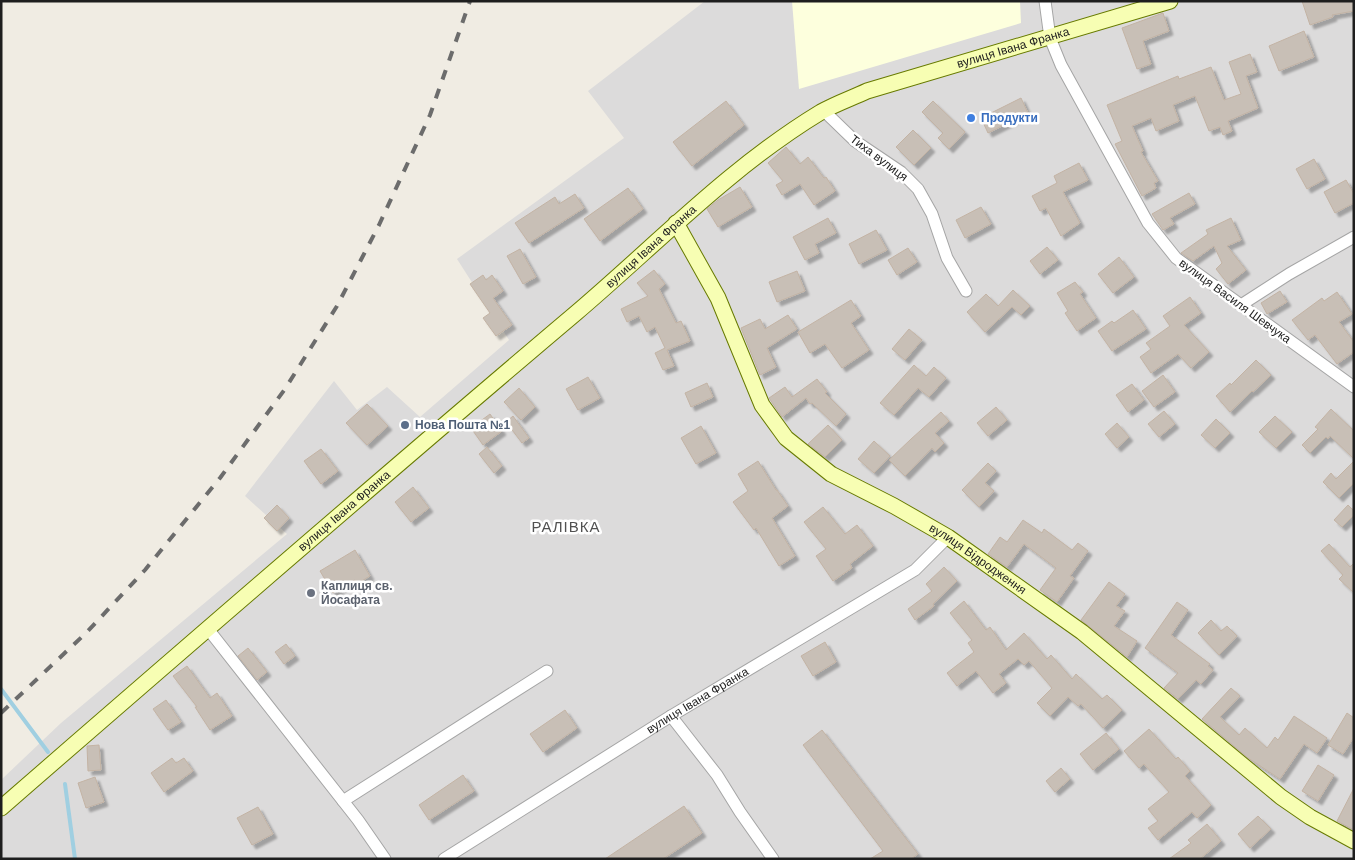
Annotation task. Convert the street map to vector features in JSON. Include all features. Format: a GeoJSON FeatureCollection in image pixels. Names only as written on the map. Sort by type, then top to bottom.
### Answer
{"type":"FeatureCollection","features":[{"type":"Feature","properties":{"kind":"main road","name":"вулиця Івана Франка"},"geometry":{"type":"LineString","coordinates":[[1,808],[390,469],[608,286],[676,223],[749,163],[824,110],[868,92],[1170,1]]}},
{"type":"Feature","properties":{"kind":"main road","name":"вулиця Відродження"},"geometry":{"type":"LineString","coordinates":[[676,223],[718,298],[762,405],[786,438],[831,474],[894,506],[948,537],[1082,632],[1281,797],[1310,817],[1354,841]]}},
{"type":"Feature","properties":{"kind":"street","name":"вулиця Василя Шевчука"},"geometry":{"type":"LineString","coordinates":[[1045,1],[1050,38],[1061,65],[1148,223],[1176,258],[1354,387]]}},
{"type":"Feature","properties":{"kind":"street","name":"Тиха вулиця"},"geometry":{"type":"LineString","coordinates":[[824,110],[855,141],[901,172],[918,189],[932,214],[947,258],[966,291]]}},
{"type":"Feature","properties":{"kind":"street"},"geometry":{"type":"LineString","coordinates":[[1241,305],[1289,274],[1354,237]]}},
{"type":"Feature","properties":{"kind":"street","name":"вулиця Івана Франка"},"geometry":{"type":"LineString","coordinates":[[444,859],[671,716],[915,570],[948,537]]}},
{"type":"Feature","properties":{"kind":"street"},"geometry":{"type":"LineString","coordinates":[[208,629],[343,801],[385,859]]}},
{"type":"Feature","properties":{"kind":"street"},"geometry":{"type":"LineString","coordinates":[[343,801],[547,671]]}},
{"type":"Feature","properties":{"kind":"street"},"geometry":{"type":"LineString","coordinates":[[671,716],[717,775],[773,859]]}},
{"type":"Feature","properties":{"kind":"shaded area","name":"РАЛІВКА"},"geometry":{"type":"Polygon","coordinates":[[[705,1],[1354,1],[1354,859],[1,859],[1,780],[61,723],[287,534],[245,496],[334,381],[357,410],[387,387],[420,417],[509,340],[457,259],[624,138],[588,91],[705,1]]]}},
{"type":"Feature","properties":{"kind":"shaded area"},"geometry":{"type":"Polygon","coordinates":[[[792,1],[1020,1],[1021,23],[799,89],[792,1]]]}},
{"type":"Feature","properties":{"kind":"building"},"geometry":{"type":"Polygon","coordinates":[[[1302,1],[1354,1],[1354,11],[1332,15],[1333,17],[1310,25],[1302,1]]]}},
{"type":"Feature","properties":{"kind":"building"},"geometry":{"type":"Polygon","coordinates":[[[1163,13],[1169,31],[1143,41],[1151,64],[1137,69],[1122,28],[1163,13]]]}},
{"type":"Feature","properties":{"kind":"building"},"geometry":{"type":"Polygon","coordinates":[[[1304,31],[1314,57],[1279,71],[1269,46],[1304,31]]]}},
{"type":"Feature","properties":{"kind":"building"},"geometry":{"type":"Polygon","coordinates":[[[1250,54],[1257,72],[1246,76],[1258,108],[1228,121],[1232,131],[1223,135],[1220,127],[1209,131],[1195,96],[1173,105],[1179,121],[1156,131],[1151,118],[1132,126],[1143,151],[1141,152],[1158,181],[1154,183],[1156,188],[1142,196],[1115,144],[1122,141],[1107,105],[1178,76],[1179,79],[1211,67],[1224,100],[1241,94],[1229,62],[1250,54]]]}},
{"type":"Feature","properties":{"kind":"building"},"geometry":{"type":"Polygon","coordinates":[[[1021,98],[1028,113],[988,133],[981,118],[1021,98]]]}},
{"type":"Feature","properties":{"kind":"building"},"geometry":{"type":"Polygon","coordinates":[[[726,101],[744,125],[692,166],[673,142],[726,101]]]}},
{"type":"Feature","properties":{"kind":"building"},"geometry":{"type":"Polygon","coordinates":[[[933,101],[965,132],[949,149],[938,138],[943,133],[922,112],[933,101]]]}},
{"type":"Feature","properties":{"kind":"building"},"geometry":{"type":"Polygon","coordinates":[[[913,130],[931,148],[914,165],[896,147],[913,130]]]}},
{"type":"Feature","properties":{"kind":"building"},"geometry":{"type":"Polygon","coordinates":[[[786,147],[800,164],[808,157],[824,178],[826,177],[835,191],[814,205],[800,184],[782,195],[776,185],[783,181],[768,163],[786,147]]]}},
{"type":"Feature","properties":{"kind":"building"},"geometry":{"type":"Polygon","coordinates":[[[1314,159],[1325,179],[1307,189],[1296,169],[1314,159]]]}},
{"type":"Feature","properties":{"kind":"building"},"geometry":{"type":"Polygon","coordinates":[[[1079,163],[1088,180],[1063,192],[1080,223],[1061,236],[1046,208],[1040,211],[1032,196],[1057,183],[1054,176],[1079,163]]]}},
{"type":"Feature","properties":{"kind":"building"},"geometry":{"type":"Polygon","coordinates":[[[1346,180],[1354,194],[1354,203],[1335,213],[1324,192],[1346,180]]]}},
{"type":"Feature","properties":{"kind":"building"},"geometry":{"type":"Polygon","coordinates":[[[740,187],[752,207],[718,227],[707,209],[740,187]]]}},
{"type":"Feature","properties":{"kind":"building"},"geometry":{"type":"Polygon","coordinates":[[[628,188],[643,209],[600,241],[584,219],[628,188]]]}},
{"type":"Feature","properties":{"kind":"building"},"geometry":{"type":"Polygon","coordinates":[[[1189,193],[1195,204],[1170,218],[1174,224],[1163,230],[1152,214],[1189,193]]]}},
{"type":"Feature","properties":{"kind":"building"},"geometry":{"type":"Polygon","coordinates":[[[575,194],[584,208],[529,243],[515,223],[555,197],[559,204],[575,194]]]}},
{"type":"Feature","properties":{"kind":"building"},"geometry":{"type":"Polygon","coordinates":[[[981,207],[991,224],[965,238],[956,220],[981,207]]]}},
{"type":"Feature","properties":{"kind":"building"},"geometry":{"type":"Polygon","coordinates":[[[828,218],[836,233],[815,244],[819,253],[805,260],[793,237],[828,218]]]}},
{"type":"Feature","properties":{"kind":"building"},"geometry":{"type":"Polygon","coordinates":[[[1231,218],[1241,240],[1227,246],[1246,270],[1228,284],[1216,269],[1222,263],[1214,246],[1193,261],[1181,253],[1208,234],[1206,230],[1231,218]]]}},
{"type":"Feature","properties":{"kind":"building"},"geometry":{"type":"Polygon","coordinates":[[[876,230],[887,250],[859,264],[849,244],[876,230]]]}},
{"type":"Feature","properties":{"kind":"building"},"geometry":{"type":"Polygon","coordinates":[[[1047,247],[1058,260],[1040,274],[1030,261],[1047,247]]]}},
{"type":"Feature","properties":{"kind":"building"},"geometry":{"type":"Polygon","coordinates":[[[908,248],[917,262],[897,275],[888,260],[908,248]]]}},
{"type":"Feature","properties":{"kind":"building"},"geometry":{"type":"Polygon","coordinates":[[[520,249],[536,277],[523,284],[507,256],[520,249]]]}},
{"type":"Feature","properties":{"kind":"building"},"geometry":{"type":"Polygon","coordinates":[[[1119,257],[1134,277],[1113,293],[1098,274],[1119,257]]]}},
{"type":"Feature","properties":{"kind":"building"},"geometry":{"type":"Polygon","coordinates":[[[654,270],[665,284],[659,289],[676,323],[681,321],[690,341],[667,350],[674,366],[663,370],[655,353],[665,348],[655,327],[647,332],[639,316],[627,322],[621,309],[648,296],[637,283],[654,270]]]}},
{"type":"Feature","properties":{"kind":"building"},"geometry":{"type":"Polygon","coordinates":[[[797,271],[805,291],[777,302],[769,282],[797,271]]]}},
{"type":"Feature","properties":{"kind":"building"},"geometry":{"type":"Polygon","coordinates":[[[483,275],[486,280],[492,275],[503,291],[493,298],[512,325],[496,336],[483,318],[490,313],[470,284],[483,275]]]}},
{"type":"Feature","properties":{"kind":"building"},"geometry":{"type":"Polygon","coordinates":[[[1075,282],[1083,292],[1080,294],[1096,318],[1077,331],[1065,313],[1068,311],[1057,293],[1075,282]]]}},
{"type":"Feature","properties":{"kind":"building"},"geometry":{"type":"Polygon","coordinates":[[[1013,290],[1030,306],[1021,315],[1012,307],[985,332],[967,312],[986,294],[998,306],[1013,290]]]}},
{"type":"Feature","properties":{"kind":"building"},"geometry":{"type":"Polygon","coordinates":[[[1280,291],[1287,302],[1267,314],[1261,303],[1280,291]]]}},
{"type":"Feature","properties":{"kind":"building"},"geometry":{"type":"Polygon","coordinates":[[[1337,292],[1352,314],[1339,322],[1354,342],[1354,352],[1337,364],[1315,335],[1308,340],[1292,320],[1322,298],[1324,301],[1337,292]]]}},
{"type":"Feature","properties":{"kind":"building"},"geometry":{"type":"Polygon","coordinates":[[[1190,297],[1201,313],[1184,325],[1209,352],[1191,368],[1178,354],[1151,373],[1140,357],[1151,349],[1146,343],[1170,326],[1163,316],[1190,297]]]}},
{"type":"Feature","properties":{"kind":"building"},"geometry":{"type":"Polygon","coordinates":[[[851,300],[861,316],[851,323],[869,350],[842,368],[825,344],[810,353],[798,332],[851,300]]]}},
{"type":"Feature","properties":{"kind":"building"},"geometry":{"type":"Polygon","coordinates":[[[1133,310],[1146,329],[1112,351],[1098,331],[1133,310]]]}},
{"type":"Feature","properties":{"kind":"building"},"geometry":{"type":"Polygon","coordinates":[[[788,315],[797,329],[767,348],[776,367],[760,375],[741,328],[760,319],[765,329],[788,315]]]}},
{"type":"Feature","properties":{"kind":"building"},"geometry":{"type":"Polygon","coordinates":[[[909,329],[922,340],[905,360],[892,349],[909,329]]]}},
{"type":"Feature","properties":{"kind":"building"},"geometry":{"type":"Polygon","coordinates":[[[1256,360],[1271,375],[1230,412],[1216,396],[1230,383],[1231,385],[1256,360]]]}},
{"type":"Feature","properties":{"kind":"building"},"geometry":{"type":"Polygon","coordinates":[[[914,365],[926,376],[934,367],[946,378],[929,397],[918,388],[894,415],[880,403],[914,365]]]}},
{"type":"Feature","properties":{"kind":"building"},"geometry":{"type":"Polygon","coordinates":[[[1163,375],[1175,392],[1154,407],[1142,391],[1163,375]]]}},
{"type":"Feature","properties":{"kind":"building"},"geometry":{"type":"Polygon","coordinates":[[[588,377],[600,398],[578,410],[566,389],[588,377]]]}},
{"type":"Feature","properties":{"kind":"building"},"geometry":{"type":"Polygon","coordinates":[[[817,379],[827,392],[825,393],[846,414],[836,426],[812,403],[810,404],[806,398],[782,417],[769,398],[785,387],[792,397],[817,379]]]}},
{"type":"Feature","properties":{"kind":"building"},"geometry":{"type":"Polygon","coordinates":[[[707,383],[713,397],[691,407],[685,393],[707,383]]]}},
{"type":"Feature","properties":{"kind":"building"},"geometry":{"type":"Polygon","coordinates":[[[1132,384],[1144,400],[1128,412],[1116,395],[1132,384]]]}},
{"type":"Feature","properties":{"kind":"building"},"geometry":{"type":"Polygon","coordinates":[[[519,388],[535,407],[521,420],[504,402],[519,388]]]}},
{"type":"Feature","properties":{"kind":"building"},"geometry":{"type":"Polygon","coordinates":[[[367,404],[388,426],[367,445],[346,423],[367,404]]]}},
{"type":"Feature","properties":{"kind":"building"},"geometry":{"type":"Polygon","coordinates":[[[996,407],[1007,420],[988,436],[977,423],[996,407]]]}},
{"type":"Feature","properties":{"kind":"building"},"geometry":{"type":"Polygon","coordinates":[[[1331,409],[1354,431],[1354,459],[1330,436],[1328,439],[1326,437],[1310,453],[1302,445],[1318,429],[1315,427],[1331,409]]]}},
{"type":"Feature","properties":{"kind":"building"},"geometry":{"type":"Polygon","coordinates":[[[1164,411],[1175,424],[1159,437],[1148,424],[1164,411]]]}},
{"type":"Feature","properties":{"kind":"building"},"geometry":{"type":"Polygon","coordinates":[[[941,412],[949,421],[935,433],[944,443],[935,452],[932,448],[905,476],[889,460],[941,412]]]}},
{"type":"Feature","properties":{"kind":"building"},"geometry":{"type":"Polygon","coordinates":[[[490,414],[502,431],[483,445],[471,428],[490,414]]]}},
{"type":"Feature","properties":{"kind":"building"},"geometry":{"type":"Polygon","coordinates":[[[513,416],[529,438],[522,443],[506,422],[513,416]]]}},
{"type":"Feature","properties":{"kind":"building"},"geometry":{"type":"Polygon","coordinates":[[[1275,416],[1292,432],[1276,448],[1259,432],[1275,416]]]}},
{"type":"Feature","properties":{"kind":"building"},"geometry":{"type":"Polygon","coordinates":[[[1216,419],[1230,433],[1215,448],[1201,435],[1216,419]]]}},
{"type":"Feature","properties":{"kind":"building"},"geometry":{"type":"Polygon","coordinates":[[[1117,423],[1129,437],[1117,448],[1105,434],[1117,423]]]}},
{"type":"Feature","properties":{"kind":"building"},"geometry":{"type":"Polygon","coordinates":[[[828,425],[842,440],[825,457],[808,444],[828,425]]]}},
{"type":"Feature","properties":{"kind":"building"},"geometry":{"type":"Polygon","coordinates":[[[701,426],[716,453],[696,464],[681,438],[701,426]]]}},
{"type":"Feature","properties":{"kind":"building"},"geometry":{"type":"Polygon","coordinates":[[[874,441],[890,456],[874,473],[858,459],[874,441]]]}},
{"type":"Feature","properties":{"kind":"building"},"geometry":{"type":"Polygon","coordinates":[[[487,447],[502,466],[494,473],[479,454],[487,447]]]}},
{"type":"Feature","properties":{"kind":"building"},"geometry":{"type":"Polygon","coordinates":[[[321,449],[338,471],[321,484],[304,461],[321,449]]]}},
{"type":"Feature","properties":{"kind":"building"},"geometry":{"type":"Polygon","coordinates":[[[758,461],[788,506],[772,518],[795,556],[779,566],[756,528],[754,530],[733,502],[748,491],[738,474],[758,461]]]}},
{"type":"Feature","properties":{"kind":"building"},"geometry":{"type":"Polygon","coordinates":[[[1354,461],[1354,483],[1339,498],[1323,482],[1331,473],[1336,479],[1354,461]]]}},
{"type":"Feature","properties":{"kind":"building"},"geometry":{"type":"Polygon","coordinates":[[[988,463],[996,471],[985,483],[994,491],[979,507],[962,490],[988,463]]]}},
{"type":"Feature","properties":{"kind":"building"},"geometry":{"type":"Polygon","coordinates":[[[413,487],[429,508],[411,522],[395,502],[413,487]]]}},
{"type":"Feature","properties":{"kind":"building"},"geometry":{"type":"Polygon","coordinates":[[[277,505],[289,518],[277,531],[264,518],[277,505]]]}},
{"type":"Feature","properties":{"kind":"building"},"geometry":{"type":"Polygon","coordinates":[[[1348,505],[1354,511],[1354,515],[1342,527],[1334,520],[1348,505]]]}},
{"type":"Feature","properties":{"kind":"building"},"geometry":{"type":"Polygon","coordinates":[[[823,507],[845,534],[857,525],[873,546],[850,564],[852,568],[833,581],[816,556],[826,549],[804,522],[823,507]]]}},
{"type":"Feature","properties":{"kind":"building"},"geometry":{"type":"Polygon","coordinates":[[[1023,520],[1042,533],[1044,529],[1072,550],[1078,543],[1088,551],[1070,576],[1074,578],[1057,602],[1040,590],[1056,568],[1024,544],[1007,567],[988,554],[1000,537],[1007,542],[1023,520]]]}},
{"type":"Feature","properties":{"kind":"building"},"geometry":{"type":"Polygon","coordinates":[[[1329,544],[1350,567],[1354,563],[1354,593],[1339,579],[1343,575],[1321,551],[1329,544]]]}},
{"type":"Feature","properties":{"kind":"building"},"geometry":{"type":"Polygon","coordinates":[[[355,550],[370,576],[357,584],[355,580],[333,593],[320,571],[355,550]]]}},
{"type":"Feature","properties":{"kind":"building"},"geometry":{"type":"Polygon","coordinates":[[[944,567],[957,581],[933,604],[934,606],[915,620],[908,609],[932,591],[926,584],[944,567]]]}},
{"type":"Feature","properties":{"kind":"building"},"geometry":{"type":"Polygon","coordinates":[[[1109,582],[1125,594],[1116,606],[1125,611],[1114,626],[1137,641],[1127,657],[1081,620],[1109,582]]]}},
{"type":"Feature","properties":{"kind":"building"},"geometry":{"type":"Polygon","coordinates":[[[964,601],[986,630],[990,627],[1006,650],[1024,633],[1047,659],[1051,655],[1072,679],[1076,674],[1102,699],[1107,695],[1122,710],[1103,728],[1081,704],[1078,706],[1068,697],[1050,716],[1037,703],[1052,688],[1029,661],[1024,665],[1018,659],[999,674],[1006,683],[993,693],[976,671],[957,686],[947,673],[974,652],[968,643],[972,640],[950,613],[964,601]]]}},
{"type":"Feature","properties":{"kind":"building"},"geometry":{"type":"Polygon","coordinates":[[[1177,602],[1188,610],[1171,635],[1210,664],[1208,666],[1213,670],[1201,684],[1196,680],[1178,699],[1164,688],[1178,673],[1145,648],[1177,602]]]}},
{"type":"Feature","properties":{"kind":"building"},"geometry":{"type":"Polygon","coordinates":[[[1211,620],[1221,631],[1227,626],[1237,636],[1219,655],[1198,633],[1211,620]]]}},
{"type":"Feature","properties":{"kind":"building"},"geometry":{"type":"Polygon","coordinates":[[[825,642],[836,662],[813,676],[801,656],[825,642]]]}},
{"type":"Feature","properties":{"kind":"building"},"geometry":{"type":"Polygon","coordinates":[[[286,644],[295,656],[284,664],[275,652],[286,644]]]}},
{"type":"Feature","properties":{"kind":"building"},"geometry":{"type":"Polygon","coordinates":[[[248,648],[267,672],[257,680],[238,656],[248,648]]]}},
{"type":"Feature","properties":{"kind":"building"},"geometry":{"type":"Polygon","coordinates":[[[187,666],[210,698],[217,693],[232,716],[210,730],[195,707],[197,707],[173,676],[187,666]]]}},
{"type":"Feature","properties":{"kind":"building"},"geometry":{"type":"Polygon","coordinates":[[[1231,688],[1240,696],[1220,717],[1239,735],[1245,728],[1267,748],[1275,737],[1278,740],[1294,716],[1327,738],[1317,753],[1304,744],[1280,779],[1248,758],[1202,719],[1231,688]]]}},
{"type":"Feature","properties":{"kind":"building"},"geometry":{"type":"Polygon","coordinates":[[[166,700],[181,722],[168,730],[153,709],[166,700]]]}},
{"type":"Feature","properties":{"kind":"building"},"geometry":{"type":"Polygon","coordinates":[[[565,710],[577,728],[543,752],[530,734],[565,710]]]}},
{"type":"Feature","properties":{"kind":"building"},"geometry":{"type":"Polygon","coordinates":[[[1347,713],[1354,718],[1354,737],[1343,754],[1328,745],[1347,713]]]}},
{"type":"Feature","properties":{"kind":"building"},"geometry":{"type":"Polygon","coordinates":[[[1149,729],[1176,759],[1178,757],[1190,771],[1185,776],[1211,805],[1197,818],[1192,812],[1158,840],[1148,828],[1158,821],[1148,809],[1169,792],[1144,764],[1139,768],[1124,751],[1149,729]]]}},
{"type":"Feature","properties":{"kind":"building"},"geometry":{"type":"Polygon","coordinates":[[[822,730],[918,854],[911,859],[870,859],[883,851],[803,745],[822,730]]]}},
{"type":"Feature","properties":{"kind":"building"},"geometry":{"type":"Polygon","coordinates":[[[1106,733],[1119,749],[1093,770],[1080,754],[1106,733]]]}},
{"type":"Feature","properties":{"kind":"building"},"geometry":{"type":"Polygon","coordinates":[[[99,745],[101,770],[88,771],[87,746],[99,745]]]}},
{"type":"Feature","properties":{"kind":"building"},"geometry":{"type":"Polygon","coordinates":[[[172,758],[176,763],[184,758],[193,771],[164,792],[151,773],[172,758]]]}},
{"type":"Feature","properties":{"kind":"building"},"geometry":{"type":"Polygon","coordinates":[[[1318,765],[1334,775],[1318,801],[1302,791],[1318,765]]]}},
{"type":"Feature","properties":{"kind":"building"},"geometry":{"type":"Polygon","coordinates":[[[1061,768],[1070,779],[1055,792],[1046,781],[1061,768]]]}},
{"type":"Feature","properties":{"kind":"building"},"geometry":{"type":"Polygon","coordinates":[[[463,775],[474,791],[429,820],[419,805],[463,775]]]}},
{"type":"Feature","properties":{"kind":"building"},"geometry":{"type":"Polygon","coordinates":[[[95,777],[104,802],[86,808],[78,783],[95,777]]]}},
{"type":"Feature","properties":{"kind":"building"},"geometry":{"type":"Polygon","coordinates":[[[1354,788],[1354,830],[1337,821],[1354,788]]]}},
{"type":"Feature","properties":{"kind":"building"},"geometry":{"type":"Polygon","coordinates":[[[684,806],[702,833],[663,859],[605,859],[684,806]]]}},
{"type":"Feature","properties":{"kind":"building"},"geometry":{"type":"Polygon","coordinates":[[[258,807],[273,834],[252,845],[237,818],[258,807]]]}},
{"type":"Feature","properties":{"kind":"building"},"geometry":{"type":"Polygon","coordinates":[[[1258,816],[1271,829],[1250,848],[1238,834],[1258,816]]]}},
{"type":"Feature","properties":{"kind":"building"},"geometry":{"type":"Polygon","coordinates":[[[1207,824],[1221,841],[1200,859],[1169,859],[1191,843],[1188,840],[1207,824]]]}},
{"type":"Feature","properties":{"kind":"waterway"},"geometry":{"type":"LineString","coordinates":[[1,689],[48,752]]}},
{"type":"Feature","properties":{"kind":"waterway"},"geometry":{"type":"LineString","coordinates":[[65,784],[75,859]]}},
{"type":"Feature","properties":{"kind":"railway"},"geometry":{"type":"LineString","coordinates":[[1,713],[86,633],[145,570],[220,478],[285,389],[337,306],[379,225],[430,115],[470,1]]}},
{"type":"Feature","properties":{"kind":"place","name":"Продукти"},"geometry":{"type":"Point","coordinates":[971,118]}},
{"type":"Feature","properties":{"kind":"place","name":"Нова Пошта №1"},"geometry":{"type":"Point","coordinates":[405,425]}},
{"type":"Feature","properties":{"kind":"place","name":"Каплиця св. Йосафата"},"geometry":{"type":"Point","coordinates":[311,593]}},
{"type":"Feature","properties":{"kind":"district","name":"РАЛІВКА"},"geometry":{"type":"Point","coordinates":[566,526]}}]}
